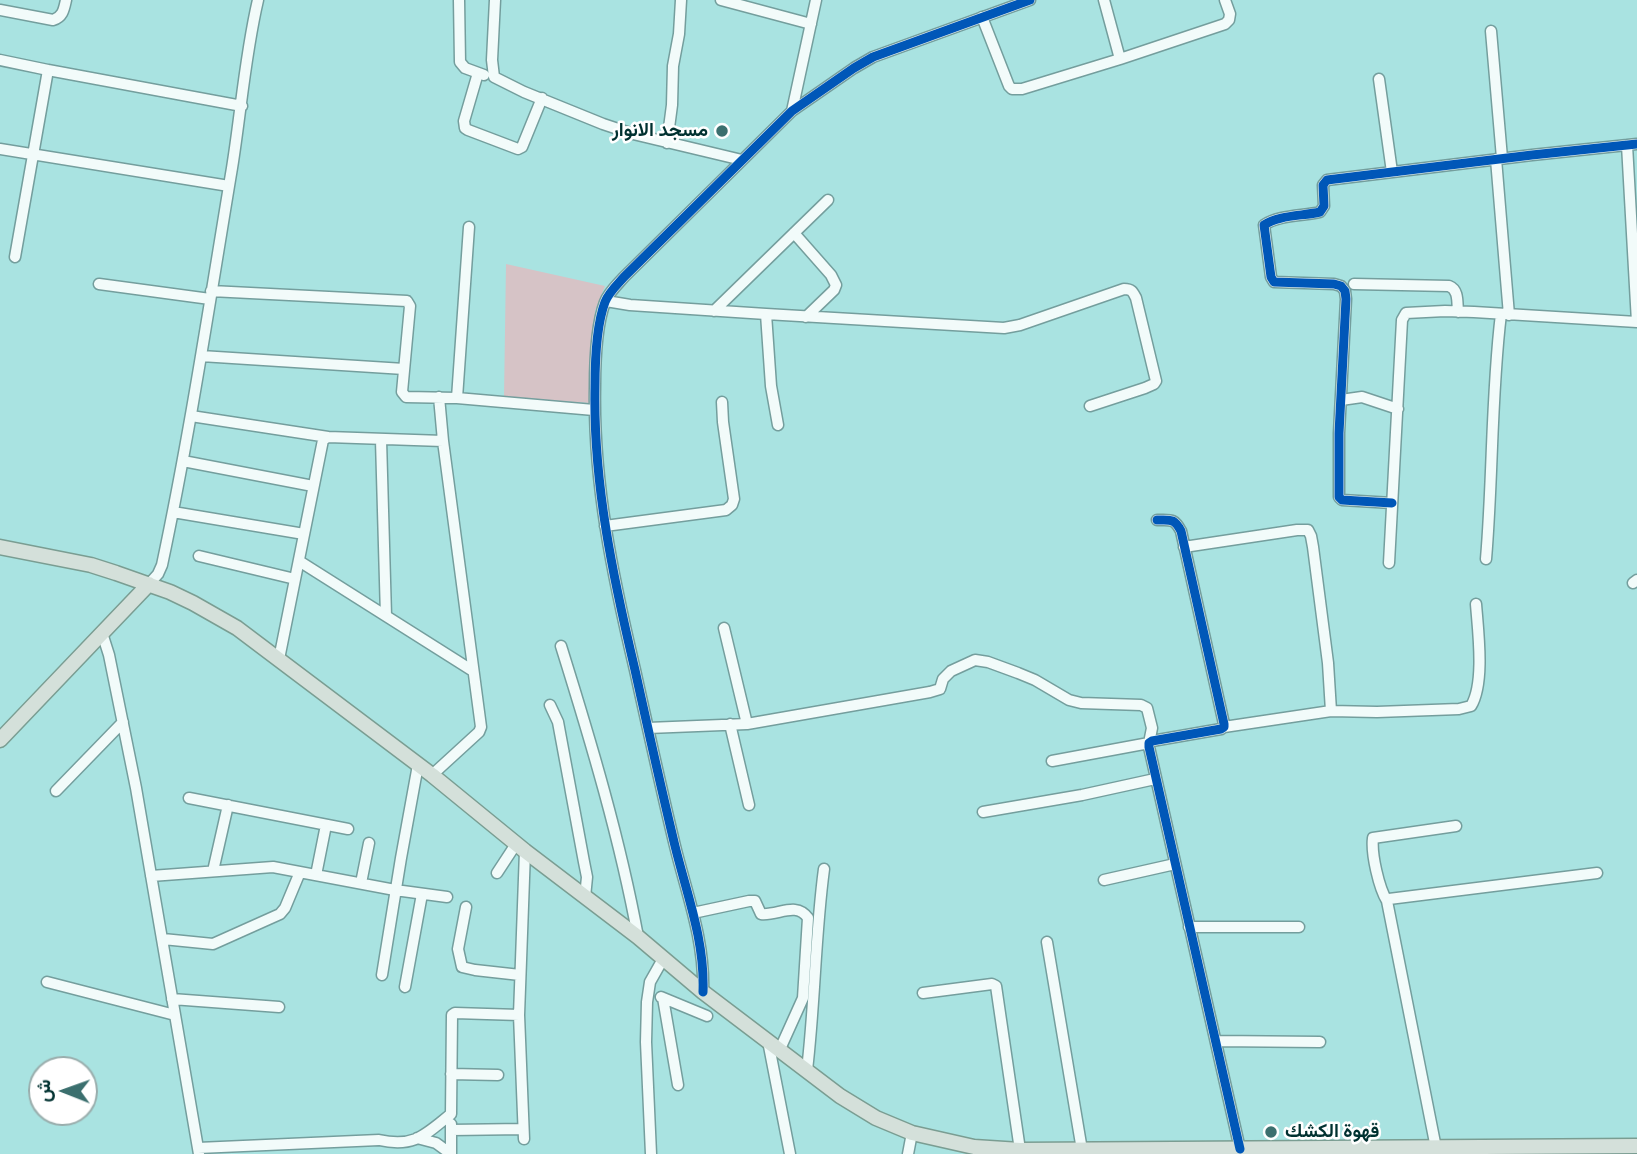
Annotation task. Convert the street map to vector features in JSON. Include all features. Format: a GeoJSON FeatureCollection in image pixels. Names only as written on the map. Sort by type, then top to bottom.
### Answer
{"type":"FeatureCollection","features":[{"type":"Feature","properties":{"kind":"main road"},"geometry":{"type":"LineString","coordinates":[[0,547],[91,565],[149,584],[193,603],[237,628],[432,775],[520,847],[638,937],[703,992],[841,1096],[876,1118],[912,1133],[974,1147],[1063,1152],[1240,1149],[1391,1151],[1436,1148],[1457,1151],[1590,1150],[1637,1146]]}},
{"type":"Feature","properties":{"kind":"main road"},"geometry":{"type":"LineString","coordinates":[[0,740],[149,584]]}},
{"type":"Feature","properties":{"kind":"street"},"geometry":{"type":"LineString","coordinates":[[15,13],[17,0]]}},
{"type":"Feature","properties":{"kind":"street"},"geometry":{"type":"LineString","coordinates":[[0,10],[56,19],[63,13],[66,0]]}},
{"type":"Feature","properties":{"kind":"street"},"geometry":{"type":"LineString","coordinates":[[149,584],[162,565],[183,461],[258,0]]}},
{"type":"Feature","properties":{"kind":"street"},"geometry":{"type":"LineString","coordinates":[[459,0],[460,62],[465,68],[633,134],[742,160]]}},
{"type":"Feature","properties":{"kind":"street"},"geometry":{"type":"LineString","coordinates":[[494,78],[492,60],[495,0]]}},
{"type":"Feature","properties":{"kind":"street"},"geometry":{"type":"LineString","coordinates":[[667,143],[681,0]]}},
{"type":"Feature","properties":{"kind":"street"},"geometry":{"type":"LineString","coordinates":[[721,0],[743,3],[811,24]]}},
{"type":"Feature","properties":{"kind":"street"},"geometry":{"type":"LineString","coordinates":[[792,111],[816,0]]}},
{"type":"Feature","properties":{"kind":"street"},"geometry":{"type":"LineString","coordinates":[[703,992],[702,952],[616,589],[605,526],[594,410],[595,367],[606,301],[624,277],[792,111],[873,57],[1030,0]]}},
{"type":"Feature","properties":{"kind":"street"},"geometry":{"type":"LineString","coordinates":[[1104,0],[1120,59]]}},
{"type":"Feature","properties":{"kind":"street"},"geometry":{"type":"LineString","coordinates":[[982,17],[1009,86],[1012,89],[1022,89],[1225,24],[1230,14],[1225,0]]}},
{"type":"Feature","properties":{"kind":"street"},"geometry":{"type":"LineString","coordinates":[[1486,559],[1498,338],[1505,314],[1491,31]]}},
{"type":"Feature","properties":{"kind":"street"},"geometry":{"type":"LineString","coordinates":[[0,60],[242,106]]}},
{"type":"Feature","properties":{"kind":"street"},"geometry":{"type":"LineString","coordinates":[[15,257],[48,70]]}},
{"type":"Feature","properties":{"kind":"street"},"geometry":{"type":"LineString","coordinates":[[478,73],[464,121],[468,130],[518,149],[524,145],[542,98]]}},
{"type":"Feature","properties":{"kind":"street"},"geometry":{"type":"LineString","coordinates":[[1379,79],[1392,172]]}},
{"type":"Feature","properties":{"kind":"street"},"geometry":{"type":"LineString","coordinates":[[1389,563],[1403,316],[1406,313],[1458,312],[1637,322],[1632,144],[1327,180],[1324,185],[1325,206],[1320,212],[1274,220],[1264,225],[1270,277],[1274,282],[1334,284],[1345,291],[1339,497],[1342,500],[1392,503]]}},
{"type":"Feature","properties":{"kind":"street"},"geometry":{"type":"LineString","coordinates":[[0,149],[229,186]]}},
{"type":"Feature","properties":{"kind":"street"},"geometry":{"type":"LineString","coordinates":[[715,311],[828,200]]}},
{"type":"Feature","properties":{"kind":"street"},"geometry":{"type":"LineString","coordinates":[[457,398],[469,227]]}},
{"type":"Feature","properties":{"kind":"street"},"geometry":{"type":"LineString","coordinates":[[794,233],[831,275],[836,285],[806,317]]}},
{"type":"Feature","properties":{"kind":"street"},"geometry":{"type":"LineString","coordinates":[[99,284],[210,295],[407,301],[410,306],[402,392],[404,396],[594,410]]}},
{"type":"Feature","properties":{"kind":"street"},"geometry":{"type":"LineString","coordinates":[[1354,284],[1449,286],[1457,293],[1458,312]]}},
{"type":"Feature","properties":{"kind":"street"},"geometry":{"type":"LineString","coordinates":[[606,301],[715,311],[1004,328],[1020,325],[1116,291],[1130,289],[1136,299],[1156,381],[1145,388],[1090,406]]}},
{"type":"Feature","properties":{"kind":"street"},"geometry":{"type":"LineString","coordinates":[[766,314],[778,425]]}},
{"type":"Feature","properties":{"kind":"street"},"geometry":{"type":"LineString","coordinates":[[201,356],[404,369]]}},
{"type":"Feature","properties":{"kind":"street"},"geometry":{"type":"LineString","coordinates":[[432,775],[481,727],[439,397]]}},
{"type":"Feature","properties":{"kind":"street"},"geometry":{"type":"LineString","coordinates":[[1341,400],[1362,397],[1398,409]]}},
{"type":"Feature","properties":{"kind":"street"},"geometry":{"type":"LineString","coordinates":[[605,526],[726,510],[732,505],[734,499],[722,402]]}},
{"type":"Feature","properties":{"kind":"street"},"geometry":{"type":"LineString","coordinates":[[191,416],[328,437],[443,441]]}},
{"type":"Feature","properties":{"kind":"street"},"geometry":{"type":"LineString","coordinates":[[279,659],[321,444],[324,438],[328,437]]}},
{"type":"Feature","properties":{"kind":"street"},"geometry":{"type":"LineString","coordinates":[[381,440],[386,616]]}},
{"type":"Feature","properties":{"kind":"street"},"geometry":{"type":"LineString","coordinates":[[183,461],[313,486]]}},
{"type":"Feature","properties":{"kind":"street"},"geometry":{"type":"LineString","coordinates":[[173,512],[304,534]]}},
{"type":"Feature","properties":{"kind":"street"},"geometry":{"type":"LineString","coordinates":[[1157,520],[1171,520],[1177,523],[1181,531],[1224,727]]}},
{"type":"Feature","properties":{"kind":"street"},"geometry":{"type":"LineString","coordinates":[[1184,547],[1308,530],[1317,574],[1331,711]]}},
{"type":"Feature","properties":{"kind":"street"},"geometry":{"type":"LineString","coordinates":[[199,556],[295,579]]}},
{"type":"Feature","properties":{"kind":"street"},"geometry":{"type":"LineString","coordinates":[[299,561],[473,671]]}},
{"type":"Feature","properties":{"kind":"street"},"geometry":{"type":"LineString","coordinates":[[1052,761],[1224,727],[1331,711],[1459,709],[1471,705],[1478,690],[1476,604]]}},
{"type":"Feature","properties":{"kind":"street"},"geometry":{"type":"LineString","coordinates":[[724,628],[747,724]]}},
{"type":"Feature","properties":{"kind":"street"},"geometry":{"type":"LineString","coordinates":[[102,633],[123,722],[198,1151],[379,1140],[407,1143],[451,1114]]}},
{"type":"Feature","properties":{"kind":"street"},"geometry":{"type":"LineString","coordinates":[[561,646],[592,748],[629,891],[638,937]]}},
{"type":"Feature","properties":{"kind":"street"},"geometry":{"type":"LineString","coordinates":[[648,729],[747,724],[930,692],[940,689],[943,679],[951,671],[975,660],[988,662],[1035,680],[1069,700],[1081,703],[1141,705],[1147,708],[1153,728],[1149,743],[1155,779],[1240,1149]]}},
{"type":"Feature","properties":{"kind":"street"},"geometry":{"type":"LineString","coordinates":[[550,705],[558,722],[587,877],[585,897]]}},
{"type":"Feature","properties":{"kind":"street"},"geometry":{"type":"LineString","coordinates":[[56,791],[123,722]]}},
{"type":"Feature","properties":{"kind":"street"},"geometry":{"type":"LineString","coordinates":[[730,724],[749,805]]}},
{"type":"Feature","properties":{"kind":"street"},"geometry":{"type":"LineString","coordinates":[[382,975],[418,765]]}},
{"type":"Feature","properties":{"kind":"street"},"geometry":{"type":"LineString","coordinates":[[983,813],[1155,779]]}},
{"type":"Feature","properties":{"kind":"street"},"geometry":{"type":"LineString","coordinates":[[189,798],[348,829]]}},
{"type":"Feature","properties":{"kind":"street"},"geometry":{"type":"LineString","coordinates":[[213,871],[228,805]]}},
{"type":"Feature","properties":{"kind":"street"},"geometry":{"type":"LineString","coordinates":[[316,875],[326,825]]}},
{"type":"Feature","properties":{"kind":"street"},"geometry":{"type":"LineString","coordinates":[[1436,1148],[1387,901],[1380,885],[1372,847],[1373,838],[1456,826]]}},
{"type":"Feature","properties":{"kind":"street"},"geometry":{"type":"LineString","coordinates":[[361,883],[369,843]]}},
{"type":"Feature","properties":{"kind":"street"},"geometry":{"type":"LineString","coordinates":[[497,873],[520,847]]}},
{"type":"Feature","properties":{"kind":"street"},"geometry":{"type":"LineString","coordinates":[[451,1130],[524,1134],[519,1015],[520,847]]}},
{"type":"Feature","properties":{"kind":"street"},"geometry":{"type":"LineString","coordinates":[[1104,880],[1175,864]]}},
{"type":"Feature","properties":{"kind":"street"},"geometry":{"type":"LineString","coordinates":[[151,876],[265,867],[447,897]]}},
{"type":"Feature","properties":{"kind":"street"},"geometry":{"type":"LineString","coordinates":[[807,1070],[817,922],[824,869]]}},
{"type":"Feature","properties":{"kind":"street"},"geometry":{"type":"LineString","coordinates":[[163,939],[213,944],[280,914],[300,872]]}},
{"type":"Feature","properties":{"kind":"street"},"geometry":{"type":"LineString","coordinates":[[1387,901],[1597,873]]}},
{"type":"Feature","properties":{"kind":"street"},"geometry":{"type":"LineString","coordinates":[[405,987],[422,894]]}},
{"type":"Feature","properties":{"kind":"street"},"geometry":{"type":"LineString","coordinates":[[693,914],[755,901],[761,914],[796,909],[808,918],[803,998],[774,1045],[790,1154]]}},
{"type":"Feature","properties":{"kind":"street"},"geometry":{"type":"LineString","coordinates":[[466,907],[458,949],[462,967],[520,975]]}},
{"type":"Feature","properties":{"kind":"street"},"geometry":{"type":"LineString","coordinates":[[1189,927],[1298,927]]}},
{"type":"Feature","properties":{"kind":"street"},"geometry":{"type":"LineString","coordinates":[[1046,942],[1082,1150]]}},
{"type":"Feature","properties":{"kind":"street"},"geometry":{"type":"LineString","coordinates":[[651,1154],[646,1029],[648,992],[663,959]]}},
{"type":"Feature","properties":{"kind":"street"},"geometry":{"type":"LineString","coordinates":[[47,982],[175,1015]]}},
{"type":"Feature","properties":{"kind":"street"},"geometry":{"type":"LineString","coordinates":[[923,993],[971,986],[996,986],[1020,1150]]}},
{"type":"Feature","properties":{"kind":"street"},"geometry":{"type":"LineString","coordinates":[[648,992],[707,1016]]}},
{"type":"Feature","properties":{"kind":"street"},"geometry":{"type":"LineString","coordinates":[[663,998],[678,1085]]}},
{"type":"Feature","properties":{"kind":"street"},"geometry":{"type":"LineString","coordinates":[[173,999],[279,1007]]}},
{"type":"Feature","properties":{"kind":"street"},"geometry":{"type":"LineString","coordinates":[[451,1154],[452,1015],[519,1015]]}},
{"type":"Feature","properties":{"kind":"street"},"geometry":{"type":"LineString","coordinates":[[1216,1041],[1320,1042]]}},
{"type":"Feature","properties":{"kind":"street"},"geometry":{"type":"LineString","coordinates":[[451,1074],[498,1075]]}},
{"type":"Feature","properties":{"kind":"street"},"geometry":{"type":"LineString","coordinates":[[908,1154],[912,1133]]}},
{"type":"Feature","properties":{"kind":"street"},"geometry":{"type":"LineString","coordinates":[[417,1138],[436,1143],[451,1154]]}},
{"type":"Feature","properties":{"kind":"shaded area"},"geometry":{"type":"Polygon","coordinates":[[[506,264],[605,286],[595,311],[589,403],[504,397],[506,264]]]}},
{"type":"Feature","properties":{"kind":"cycle path"},"geometry":{"type":"LineString","coordinates":[[703,992],[698,936],[619,600],[606,530],[595,423],[596,355],[602,311],[611,292],[624,277],[792,111],[873,57],[1030,0]]}},
{"type":"Feature","properties":{"kind":"cycle path"},"geometry":{"type":"LineString","coordinates":[[1392,503],[1342,500],[1339,497],[1345,291],[1334,284],[1274,282],[1264,225],[1283,218],[1320,212],[1324,206],[1323,185],[1327,180],[1637,144]]}},
{"type":"Feature","properties":{"kind":"cycle path"},"geometry":{"type":"LineString","coordinates":[[1157,520],[1172,521],[1181,531],[1224,724],[1221,729],[1152,741],[1149,747],[1240,1149]]}},
{"type":"Feature","properties":{"kind":"place","name":"مسجد الانوار"},"geometry":{"type":"Point","coordinates":[722,131]}},
{"type":"Feature","properties":{"kind":"place","name":"قهوة الكشك"},"geometry":{"type":"Point","coordinates":[1271,1132]}}]}
